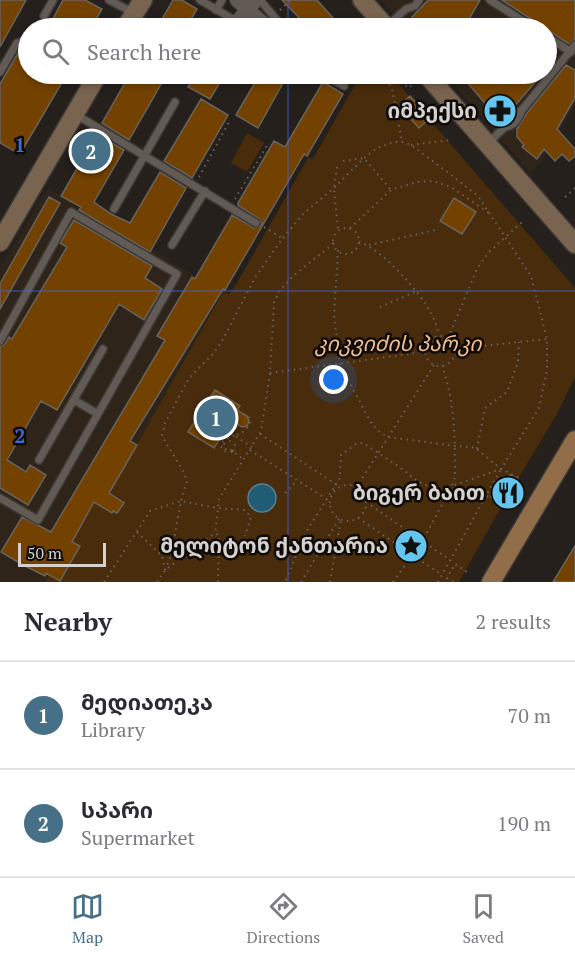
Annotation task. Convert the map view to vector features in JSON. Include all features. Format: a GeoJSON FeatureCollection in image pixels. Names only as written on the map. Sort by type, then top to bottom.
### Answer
{"type":"FeatureCollection","features":[{"type":"Feature","properties":{"kind":"main road"},"geometry":{"type":"LineString","coordinates":[[362,0],[377,18]]}},
{"type":"Feature","properties":{"kind":"main road"},"geometry":{"type":"LineString","coordinates":[[0,242],[75,114],[88,84]]}},
{"type":"Feature","properties":{"kind":"main road"},"geometry":{"type":"LineString","coordinates":[[435,84],[575,244]]}},
{"type":"Feature","properties":{"kind":"main road"},"geometry":{"type":"LineString","coordinates":[[493,581],[575,440]]}},
{"type":"Feature","properties":{"kind":"street"},"geometry":{"type":"LineString","coordinates":[[237,0],[255,3],[268,18]]}},
{"type":"Feature","properties":{"kind":"street"},"geometry":{"type":"LineString","coordinates":[[246,18],[255,3]]}},
{"type":"Feature","properties":{"kind":"lane"},"geometry":{"type":"LineString","coordinates":[[44,16],[53,0]]}},
{"type":"Feature","properties":{"kind":"lane"},"geometry":{"type":"LineString","coordinates":[[109,0],[134,14]]}},
{"type":"Feature","properties":{"kind":"lane"},"geometry":{"type":"LineString","coordinates":[[200,0],[230,18]]}},
{"type":"Feature","properties":{"kind":"lane"},"geometry":{"type":"LineString","coordinates":[[216,10],[222,0]]}},
{"type":"Feature","properties":{"kind":"lane"},"geometry":{"type":"LineString","coordinates":[[397,18],[406,9],[410,0]]}},
{"type":"Feature","properties":{"kind":"lane"},"geometry":{"type":"LineString","coordinates":[[406,9],[415,6],[419,0]]}},
{"type":"Feature","properties":{"kind":"lane"},"geometry":{"type":"LineString","coordinates":[[490,0],[518,18]]}},
{"type":"Feature","properties":{"kind":"lane"},"geometry":{"type":"LineString","coordinates":[[557,41],[573,49],[557,68]]}},
{"type":"Feature","properties":{"kind":"lane"},"geometry":{"type":"LineString","coordinates":[[0,72],[18,43]]}},
{"type":"Feature","properties":{"kind":"lane"},"geometry":{"type":"LineString","coordinates":[[340,84],[344,86]]}},
{"type":"Feature","properties":{"kind":"lane"},"geometry":{"type":"LineString","coordinates":[[487,144],[505,127],[511,126],[517,120],[544,84]]}},
{"type":"Feature","properties":{"kind":"lane"},"geometry":{"type":"LineString","coordinates":[[114,208],[176,102]]}},
{"type":"Feature","properties":{"kind":"lane"},"geometry":{"type":"LineString","coordinates":[[75,114],[256,223]]}},
{"type":"Feature","properties":{"kind":"lane"},"geometry":{"type":"LineString","coordinates":[[171,245],[205,191]]}},
{"type":"Feature","properties":{"kind":"lane"},"geometry":{"type":"LineString","coordinates":[[0,341],[72,212],[177,274],[38,520],[0,498]]}},
{"type":"Feature","properties":{"kind":"lane"},"geometry":{"type":"LineString","coordinates":[[39,460],[103,350]]}},
{"type":"Feature","properties":{"kind":"lane"},"geometry":{"type":"LineString","coordinates":[[74,400],[98,414]]}},
{"type":"Feature","properties":{"kind":"path"},"geometry":{"type":"LineString","coordinates":[[275,18],[291,0]]}},
{"type":"Feature","properties":{"kind":"path"},"geometry":{"type":"LineString","coordinates":[[389,84],[403,142]]}},
{"type":"Feature","properties":{"kind":"path"},"geometry":{"type":"LineString","coordinates":[[404,84],[407,87]]}},
{"type":"Feature","properties":{"kind":"path"},"geometry":{"type":"LineString","coordinates":[[194,184],[229,122]]}},
{"type":"Feature","properties":{"kind":"path"},"geometry":{"type":"LineString","coordinates":[[411,145],[451,140]]}},
{"type":"Feature","properties":{"kind":"path"},"geometry":{"type":"LineString","coordinates":[[157,582],[165,570],[175,539],[181,501],[187,481],[162,436],[165,423],[189,378],[222,341],[256,276],[304,213],[334,188],[364,158],[377,148],[394,142],[411,145],[477,196],[492,215],[531,276],[548,339],[547,370],[539,408],[501,469],[438,582]]}},
{"type":"Feature","properties":{"kind":"path"},"geometry":{"type":"LineString","coordinates":[[231,207],[268,144]]}},
{"type":"Feature","properties":{"kind":"path"},"geometry":{"type":"LineString","coordinates":[[343,161],[364,158]]}},
{"type":"Feature","properties":{"kind":"path"},"geometry":{"type":"LineString","coordinates":[[364,158],[391,190]]}},
{"type":"Feature","properties":{"kind":"path"},"geometry":{"type":"LineString","coordinates":[[165,570],[215,533],[219,498],[260,434],[270,373],[274,302],[280,290],[292,276],[334,243],[338,231],[334,188],[337,167]]}},
{"type":"Feature","properties":{"kind":"path"},"geometry":{"type":"LineString","coordinates":[[338,231],[350,228],[391,190],[417,182],[433,182],[451,187],[492,215]]}},
{"type":"Feature","properties":{"kind":"path"},"geometry":{"type":"LineString","coordinates":[[565,197],[575,189]]}},
{"type":"Feature","properties":{"kind":"path"},"geometry":{"type":"LineString","coordinates":[[448,338],[477,269],[488,253],[522,222]]}},
{"type":"Feature","properties":{"kind":"path"},"geometry":{"type":"LineString","coordinates":[[256,223],[283,238]]}},
{"type":"Feature","properties":{"kind":"path"},"geometry":{"type":"LineString","coordinates":[[338,250],[345,253],[353,252],[359,242],[357,233],[350,228]]}},
{"type":"Feature","properties":{"kind":"path"},"geometry":{"type":"LineString","coordinates":[[369,245],[436,230]]}},
{"type":"Feature","properties":{"kind":"path"},"geometry":{"type":"LineString","coordinates":[[359,242],[369,245],[417,291],[433,315],[439,335]]}},
{"type":"Feature","properties":{"kind":"path"},"geometry":{"type":"LineString","coordinates":[[334,243],[338,250],[334,315],[339,363],[369,422],[388,437],[477,449],[501,469],[521,479]]}},
{"type":"Feature","properties":{"kind":"path"},"geometry":{"type":"LineString","coordinates":[[380,307],[417,291]]}},
{"type":"Feature","properties":{"kind":"path"},"geometry":{"type":"LineString","coordinates":[[439,335],[448,338],[455,349],[454,358],[447,365],[442,366],[434,365],[427,360],[424,352],[430,339],[439,335]]}},
{"type":"Feature","properties":{"kind":"path"},"geometry":{"type":"LineString","coordinates":[[455,349],[548,339]]}},
{"type":"Feature","properties":{"kind":"path"},"geometry":{"type":"LineString","coordinates":[[477,449],[485,408],[507,392],[518,362],[519,342]]}},
{"type":"Feature","properties":{"kind":"path"},"geometry":{"type":"LineString","coordinates":[[270,373],[424,352]]}},
{"type":"Feature","properties":{"kind":"path"},"geometry":{"type":"LineString","coordinates":[[356,488],[434,365]]}},
{"type":"Feature","properties":{"kind":"path"},"geometry":{"type":"LineString","coordinates":[[393,582],[422,542],[455,477],[450,387],[442,366]]}},
{"type":"Feature","properties":{"kind":"path"},"geometry":{"type":"LineString","coordinates":[[239,414],[248,415],[251,421],[245,431],[221,443],[221,448],[227,453],[233,452],[235,445],[230,441],[224,444],[226,450],[231,450],[244,460]]}},
{"type":"Feature","properties":{"kind":"path"},"geometry":{"type":"LineString","coordinates":[[227,438],[225,431],[329,501],[332,510],[340,519],[347,521],[358,518],[363,514],[366,502]]}},
{"type":"Feature","properties":{"kind":"path"},"geometry":{"type":"LineString","coordinates":[[260,434],[340,488]]}},
{"type":"Feature","properties":{"kind":"path"},"geometry":{"type":"LineString","coordinates":[[329,501],[340,478],[341,455],[363,443],[428,486],[442,488],[452,486],[501,469]]}},
{"type":"Feature","properties":{"kind":"path"},"geometry":{"type":"LineString","coordinates":[[285,493],[297,480]]}},
{"type":"Feature","properties":{"kind":"path"},"geometry":{"type":"LineString","coordinates":[[285,582],[306,532],[333,493],[346,486],[361,491],[366,502],[451,561]]}},
{"type":"Feature","properties":{"kind":"path"},"geometry":{"type":"LineString","coordinates":[[487,495],[506,506]]}},
{"type":"Feature","properties":{"kind":"path"},"geometry":{"type":"LineString","coordinates":[[105,582],[150,511],[181,501],[217,508],[244,510],[251,517],[245,536]]}},
{"type":"Feature","properties":{"kind":"path"},"geometry":{"type":"LineString","coordinates":[[358,518],[442,575]]}},
{"type":"Feature","properties":{"kind":"path"},"geometry":{"type":"LineString","coordinates":[[301,582],[340,519]]}},
{"type":"Feature","properties":{"kind":"path"},"geometry":{"type":"LineString","coordinates":[[330,582],[340,519]]}},
{"type":"Feature","properties":{"kind":"path"},"geometry":{"type":"LineString","coordinates":[[137,532],[162,556],[165,570]]}},
{"type":"Feature","properties":{"kind":"path"},"geometry":{"type":"LineString","coordinates":[[215,533],[219,536],[218,582]]}},
{"type":"Feature","properties":{"kind":"path"},"geometry":{"type":"LineString","coordinates":[[444,582],[455,564],[468,572]]}},
{"type":"Feature","properties":{"kind":"path"},"geometry":{"type":"LineString","coordinates":[[446,568],[451,571]]}},
{"type":"Feature","properties":{"kind":"path"},"geometry":{"type":"LineString","coordinates":[[447,578],[453,582]]}},
{"type":"Feature","properties":{"kind":"shaded area"},"geometry":{"type":"Polygon","coordinates":[[[381,0],[575,0],[575,105],[540,163],[530,173],[453,84],[557,84],[557,18],[396,18],[381,0]]]}},
{"type":"Feature","properties":{"kind":"shaded area"},"geometry":{"type":"Polygon","coordinates":[[[48,188],[223,292],[110,492],[72,542],[80,546],[60,581],[49,575],[45,582],[0,582],[0,268],[48,188]]]}},
{"type":"Feature","properties":{"kind":"green space","name":"კიკვიძის პარკი"},"geometry":{"type":"Polygon","coordinates":[[[355,84],[399,84],[575,288],[575,377],[557,414],[518,479],[510,475],[491,497],[503,504],[459,582],[45,582],[49,575],[60,581],[80,547],[72,542],[103,488],[110,492],[223,292],[229,294],[237,283],[308,158],[313,159],[355,84]]]}},
{"type":"Feature","properties":{"kind":"green space"},"geometry":{"type":"Polygon","coordinates":[[[247,133],[264,143],[247,172],[231,163],[247,133]]]}},
{"type":"Feature","properties":{"kind":"water"},"geometry":{"type":"Polygon","coordinates":[[[262,484],[272,488],[276,498],[272,508],[262,512],[252,508],[248,498],[252,488],[262,484]]]}},
{"type":"Feature","properties":{"kind":"building"},"geometry":{"type":"Polygon","coordinates":[[[0,0],[26,0],[0,47],[0,0]]]}},
{"type":"Feature","properties":{"kind":"building"},"geometry":{"type":"Polygon","coordinates":[[[63,0],[85,0],[102,9],[97,18],[53,18],[63,0]]]}},
{"type":"Feature","properties":{"kind":"building"},"geometry":{"type":"Polygon","coordinates":[[[173,0],[182,0],[197,9],[192,18],[163,18],[173,0]]]}},
{"type":"Feature","properties":{"kind":"building"},"geometry":{"type":"Polygon","coordinates":[[[282,0],[317,0],[333,18],[299,18],[282,0]]]}},
{"type":"Feature","properties":{"kind":"building"},"geometry":{"type":"Polygon","coordinates":[[[428,0],[480,0],[470,18],[412,17],[428,0]]]}},
{"type":"Feature","properties":{"kind":"building"},"geometry":{"type":"Polygon","coordinates":[[[502,0],[575,0],[575,39],[569,44],[557,36],[557,18],[529,18],[502,0]]]}},
{"type":"Feature","properties":{"kind":"building"},"geometry":{"type":"Polygon","coordinates":[[[18,53],[18,84],[61,84],[20,154],[0,143],[0,84],[18,53]]]}},
{"type":"Feature","properties":{"kind":"building"},"geometry":{"type":"Polygon","coordinates":[[[566,65],[575,70],[575,98],[557,129],[575,149],[575,156],[569,161],[562,154],[555,161],[544,149],[537,159],[522,147],[524,145],[517,137],[517,129],[527,113],[551,84],[557,84],[557,76],[566,65]]]}},
{"type":"Feature","properties":{"kind":"building"},"geometry":{"type":"Polygon","coordinates":[[[124,84],[161,84],[129,140],[102,123],[124,84]]]}},
{"type":"Feature","properties":{"kind":"building"},"geometry":{"type":"Polygon","coordinates":[[[190,84],[219,84],[210,99],[188,87],[190,84]]]}},
{"type":"Feature","properties":{"kind":"building"},"geometry":{"type":"Polygon","coordinates":[[[254,84],[282,84],[258,128],[236,115],[254,84]]]}},
{"type":"Feature","properties":{"kind":"building"},"geometry":{"type":"Polygon","coordinates":[[[322,84],[326,84],[343,94],[307,156],[304,154],[225,290],[223,289],[130,441],[137,445],[109,493],[124,503],[117,513],[113,511],[112,513],[94,502],[72,542],[80,546],[60,581],[46,573],[45,576],[1,552],[22,517],[51,532],[165,340],[157,336],[192,277],[195,279],[232,215],[254,228],[262,223],[238,203],[274,141],[285,147],[322,84]]]}},
{"type":"Feature","properties":{"kind":"building"},"geometry":{"type":"Polygon","coordinates":[[[469,84],[533,84],[501,122],[469,84]]]}},
{"type":"Feature","properties":{"kind":"building"},"geometry":{"type":"Polygon","coordinates":[[[410,96],[430,118],[419,128],[399,106],[410,96]]]}},
{"type":"Feature","properties":{"kind":"building"},"geometry":{"type":"Polygon","coordinates":[[[201,99],[228,115],[192,178],[164,161],[201,99]]]}},
{"type":"Feature","properties":{"kind":"building"},"geometry":{"type":"Polygon","coordinates":[[[97,134],[124,150],[94,202],[111,214],[130,223],[160,172],[186,188],[150,252],[79,210],[81,207],[61,196],[97,134]]]}},
{"type":"Feature","properties":{"kind":"building"},"geometry":{"type":"Polygon","coordinates":[[[49,197],[60,203],[0,309],[0,284],[49,197]]]}},
{"type":"Feature","properties":{"kind":"building"},"geometry":{"type":"Polygon","coordinates":[[[454,198],[476,212],[462,234],[440,221],[454,198]]]}},
{"type":"Feature","properties":{"kind":"building"},"geometry":{"type":"Polygon","coordinates":[[[74,220],[152,266],[145,278],[162,289],[144,320],[119,304],[57,410],[41,401],[7,460],[26,472],[30,465],[46,475],[28,505],[0,488],[0,347],[9,337],[12,339],[67,247],[60,243],[74,220]]]}},
{"type":"Feature","properties":{"kind":"building"},"geometry":{"type":"Polygon","coordinates":[[[215,390],[240,406],[237,410],[247,416],[249,421],[247,426],[242,427],[232,421],[214,448],[188,432],[215,390]]]}},
{"type":"Feature","properties":{"kind":"building"},"geometry":{"type":"Polygon","coordinates":[[[510,475],[518,479],[503,504],[491,497],[503,477],[507,479],[510,475]]]}},
{"type":"Feature","properties":{"kind":"building"},"geometry":{"type":"Polygon","coordinates":[[[575,546],[575,582],[553,582],[575,546]]]}},
{"type":"Feature","properties":{"kind":"place","name":"იმპექსი"},"geometry":{"type":"Point","coordinates":[500,111]}},
{"type":"Feature","properties":{"kind":"place","name":"სპარი"},"geometry":{"type":"Point","coordinates":[91,151]}},
{"type":"Feature","properties":{"kind":"place","name":"მედიათეკა"},"geometry":{"type":"Point","coordinates":[216,418]}},
{"type":"Feature","properties":{"kind":"place","name":"ბიგერ ბაით"},"geometry":{"type":"Point","coordinates":[508,493]}},
{"type":"Feature","properties":{"kind":"place","name":"მელიტონ ქანთარია"},"geometry":{"type":"Point","coordinates":[411,546]}}]}
